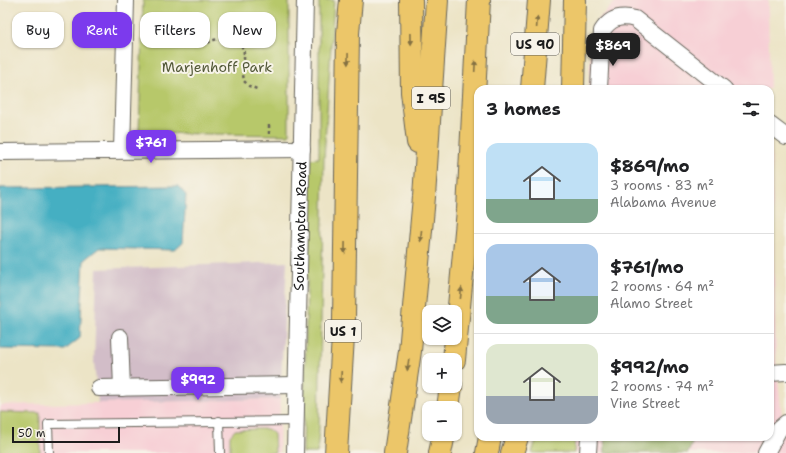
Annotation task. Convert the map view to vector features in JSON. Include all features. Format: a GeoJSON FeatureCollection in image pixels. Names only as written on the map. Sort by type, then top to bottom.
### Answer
{"type":"FeatureCollection","features":[{"type":"Feature","properties":{"kind":"highway"},"geometry":{"type":"LineString","coordinates":[[411,0],[412,92],[424,197]]}},
{"type":"Feature","properties":{"kind":"highway","name":"I 95"},"geometry":{"type":"LineString","coordinates":[[395,453],[410,351],[424,197],[436,0]]}},
{"type":"Feature","properties":{"kind":"highway"},"geometry":{"type":"LineString","coordinates":[[475,85],[479,0]]}},
{"type":"Feature","properties":{"kind":"highway","name":"US 90"},"geometry":{"type":"LineString","coordinates":[[532,85],[538,0]]}},
{"type":"Feature","properties":{"kind":"highway","name":"US 1"},"geometry":{"type":"LineString","coordinates":[[336,453],[344,320],[346,143],[351,2]]}},
{"type":"Feature","properties":{"kind":"highway"},"geometry":{"type":"LineString","coordinates":[[573,85],[576,2]]}},
{"type":"Feature","properties":{"kind":"highway"},"geometry":{"type":"LineString","coordinates":[[455,353],[468,210],[474,95]]}},
{"type":"Feature","properties":{"kind":"highway"},"geometry":{"type":"LineString","coordinates":[[440,453],[443,441]]}},
{"type":"Feature","properties":{"kind":"highway"},"geometry":{"type":"LineString","coordinates":[[487,453],[489,441]]}},
{"type":"Feature","properties":{"kind":"highway"},"geometry":{"type":"LineString","coordinates":[[512,453],[516,441]]}},
{"type":"Feature","properties":{"kind":"street"},"geometry":{"type":"LineString","coordinates":[[122,150],[126,0]]}},
{"type":"Feature","properties":{"kind":"street","name":"Southampton Road"},"geometry":{"type":"LineString","coordinates":[[295,453],[305,0]]}},
{"type":"Feature","properties":{"kind":"street"},"geometry":{"type":"LineString","coordinates":[[599,85],[600,44],[602,32],[606,24],[614,18],[626,17],[635,19],[719,85]]}},
{"type":"Feature","properties":{"kind":"street"},"geometry":{"type":"LineString","coordinates":[[774,128],[786,137]]}},
{"type":"Feature","properties":{"kind":"street"},"geometry":{"type":"LineString","coordinates":[[0,152],[302,149]]}},
{"type":"Feature","properties":{"kind":"street"},"geometry":{"type":"LineString","coordinates":[[120,337],[122,388]]}},
{"type":"Feature","properties":{"kind":"street"},"geometry":{"type":"LineString","coordinates":[[774,372],[786,372]]}},
{"type":"Feature","properties":{"kind":"street"},"geometry":{"type":"LineString","coordinates":[[99,388],[296,385]]}},
{"type":"Feature","properties":{"kind":"street"},"geometry":{"type":"LineString","coordinates":[[774,438],[779,429],[786,423]]}},
{"type":"Feature","properties":{"kind":"street"},"geometry":{"type":"LineString","coordinates":[[588,453],[589,441]]}},
{"type":"Feature","properties":{"kind":"street"},"geometry":{"type":"LineString","coordinates":[[766,453],[772,441]]}},
{"type":"Feature","properties":{"kind":"lane"},"geometry":{"type":"LineString","coordinates":[[219,421],[220,453]]}},
{"type":"Feature","properties":{"kind":"lane"},"geometry":{"type":"LineString","coordinates":[[49,453],[48,424],[296,421]]}},
{"type":"Feature","properties":{"kind":"path"},"geometry":{"type":"LineString","coordinates":[[242,48],[245,59],[244,81],[249,86],[257,89]]}},
{"type":"Feature","properties":{"kind":"shaded area"},"geometry":{"type":"Polygon","coordinates":[[[617,0],[768,0],[770,85],[589,85],[592,26],[617,0]]]}},
{"type":"Feature","properties":{"kind":"shaded area"},"geometry":{"type":"Polygon","coordinates":[[[287,262],[280,399],[98,403],[94,362],[97,269],[287,262]]]}},
{"type":"Feature","properties":{"kind":"shaded area"},"geometry":{"type":"Polygon","coordinates":[[[774,276],[776,361],[786,453],[572,453],[573,441],[774,441],[774,276]]]}},
{"type":"Feature","properties":{"kind":"shaded area"},"geometry":{"type":"Polygon","coordinates":[[[280,399],[279,453],[0,453],[0,405],[280,399]]]}},
{"type":"Feature","properties":{"kind":"green space","name":"Marjenhoff Park"},"geometry":{"type":"Polygon","coordinates":[[[143,0],[289,0],[289,135],[139,133],[142,48],[210,48],[210,12],[143,12],[143,0]]]}},
{"type":"Feature","properties":{"kind":"green space"},"geometry":{"type":"Polygon","coordinates":[[[319,0],[334,0],[324,159],[319,429],[317,453],[303,453],[310,159],[319,158],[319,0]]]}},
{"type":"Feature","properties":{"kind":"green space"},"geometry":{"type":"Polygon","coordinates":[[[0,412],[40,413],[40,453],[0,453],[0,412]]]}},
{"type":"Feature","properties":{"kind":"green space"},"geometry":{"type":"Polygon","coordinates":[[[268,429],[274,434],[275,453],[230,453],[230,436],[235,430],[268,429]]]}},
{"type":"Feature","properties":{"kind":"green space"},"geometry":{"type":"Polygon","coordinates":[[[536,441],[575,441],[574,453],[532,453],[536,441]]]}},
{"type":"Feature","properties":{"kind":"green space"},"geometry":{"type":"Polygon","coordinates":[[[604,441],[693,441],[688,453],[605,453],[604,441]]]}},
{"type":"Feature","properties":{"kind":"water"},"geometry":{"type":"Polygon","coordinates":[[[178,186],[186,195],[183,243],[175,250],[99,248],[84,260],[80,338],[65,350],[0,349],[0,188],[178,186]]]}}]}
